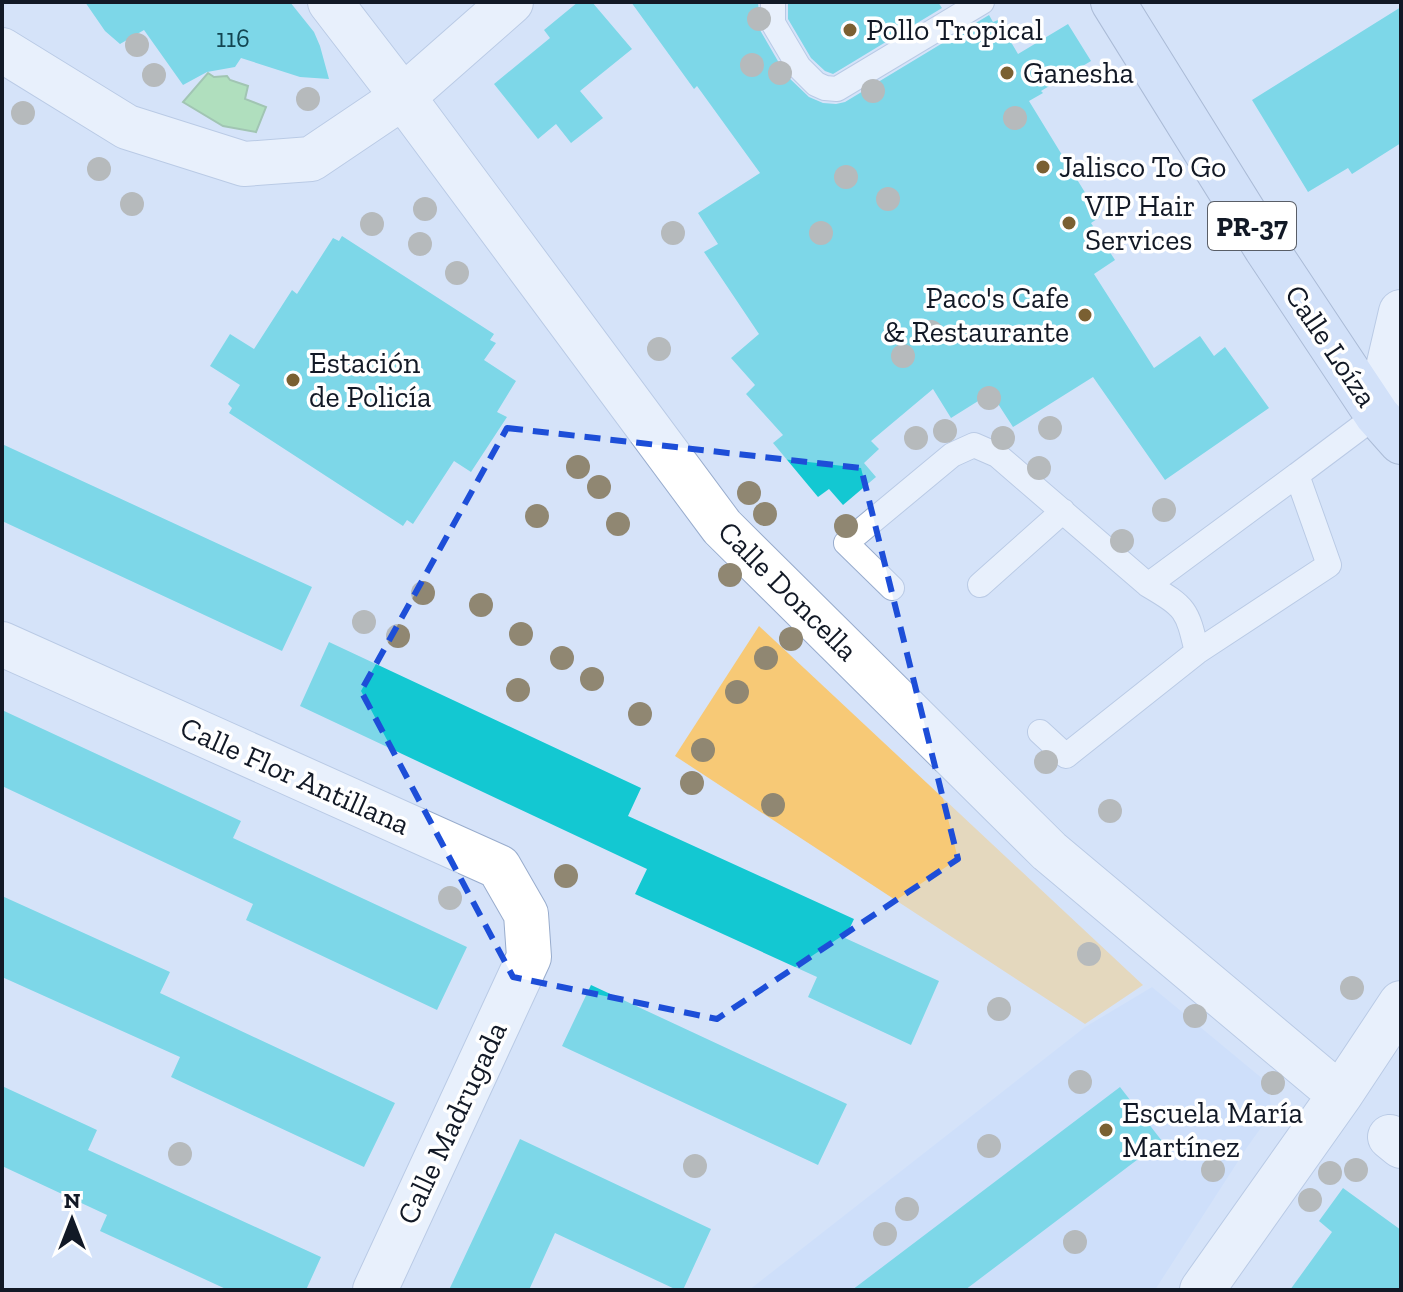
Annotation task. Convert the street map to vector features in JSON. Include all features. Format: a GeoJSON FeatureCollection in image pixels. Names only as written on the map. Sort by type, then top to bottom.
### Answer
{"type":"FeatureCollection","features":[{"type":"Feature","properties":{"kind":"main road","name":"Calle Loíza"},"geometry":{"type":"LineString","coordinates":[[1113,2],[1266,248],[1389,429]]}},
{"type":"Feature","properties":{"kind":"street","name":"Calle Doncella"},"geometry":{"type":"LineString","coordinates":[[330,2],[722,527],[1049,851],[1340,1095]]}},
{"type":"Feature","properties":{"kind":"street"},"geometry":{"type":"LineString","coordinates":[[2,50],[127,127],[244,164],[311,159],[403,97],[511,2]]}},
{"type":"Feature","properties":{"kind":"street"},"geometry":{"type":"LineString","coordinates":[[1389,429],[1401,312]]}},
{"type":"Feature","properties":{"kind":"street","name":"Calle Flor Antillana"},"geometry":{"type":"LineString","coordinates":[[2,644],[499,867],[526,914],[529,957]]}},
{"type":"Feature","properties":{"kind":"street","name":"Calle Madrugada"},"geometry":{"type":"LineString","coordinates":[[375,1290],[529,957]]}},
{"type":"Feature","properties":{"kind":"street"},"geometry":{"type":"LineString","coordinates":[[1202,1290],[1401,1003]]}},
{"type":"Feature","properties":{"kind":"lane"},"geometry":{"type":"LineString","coordinates":[[773,2],[773,23],[799,67],[816,84],[837,89],[982,2]]}},
{"type":"Feature","properties":{"kind":"lane"},"geometry":{"type":"LineString","coordinates":[[1148,585],[1297,475],[1389,429]]}},
{"type":"Feature","properties":{"kind":"lane"},"geometry":{"type":"LineString","coordinates":[[892,588],[846,543],[952,455],[974,445],[997,455],[1148,585],[1175,601],[1189,617],[1197,652]]}},
{"type":"Feature","properties":{"kind":"lane"},"geometry":{"type":"LineString","coordinates":[[1040,732],[1066,756],[1197,652],[1329,565],[1297,475]]}},
{"type":"Feature","properties":{"kind":"lane"},"geometry":{"type":"LineString","coordinates":[[980,585],[1063,511]]}},
{"type":"Feature","properties":{"kind":"highlighted area"},"geometry":{"type":"Polygon","coordinates":[[[507,428],[861,468],[958,859],[717,1019],[513,977],[361,691],[507,428]]]}},
{"type":"Feature","properties":{"kind":"shaded area"},"geometry":{"type":"Polygon","coordinates":[[[208,73],[214,77],[227,76],[248,86],[245,99],[266,107],[256,132],[223,126],[183,102],[208,73]]]}},
{"type":"Feature","properties":{"kind":"shaded area"},"geometry":{"type":"Polygon","coordinates":[[[759,626],[1143,985],[1085,1024],[675,756],[759,626]]]}},
{"type":"Feature","properties":{"kind":"shaded area","name":"Escuela María Martínez"},"geometry":{"type":"Polygon","coordinates":[[[1152,987],[1269,1084],[1271,1114],[1155,1290],[749,1290],[1085,1027],[1152,987]]]}},
{"type":"Feature","properties":{"kind":"building"},"geometry":{"type":"Polygon","coordinates":[[[85,2],[290,2],[314,32],[329,79],[300,77],[241,58],[235,67],[207,72],[183,85],[144,30],[120,44],[105,31],[85,2]]]}},
{"type":"Feature","properties":{"kind":"building"},"geometry":{"type":"Polygon","coordinates":[[[578,2],[592,2],[632,49],[580,91],[603,118],[571,143],[556,124],[538,139],[494,84],[550,38],[544,30],[578,2]]]}},
{"type":"Feature","properties":{"kind":"building"},"geometry":{"type":"Polygon","coordinates":[[[631,2],[758,2],[760,30],[786,75],[809,97],[836,104],[845,102],[989,15],[993,22],[998,20],[1018,54],[1068,24],[1091,61],[1029,101],[1100,217],[1091,223],[1115,260],[1094,274],[1154,368],[1200,336],[1214,356],[1225,347],[1269,408],[1165,480],[1093,377],[1013,427],[991,393],[951,418],[933,389],[871,441],[879,449],[864,463],[876,477],[843,505],[829,489],[818,497],[773,443],[783,435],[746,394],[755,385],[731,358],[759,334],[704,252],[718,244],[698,213],[760,173],[631,2]]]}},
{"type":"Feature","properties":{"kind":"building","name":"Pollo Tropical"},"geometry":{"type":"Polygon","coordinates":[[[788,2],[938,2],[942,8],[833,74],[811,58],[788,19],[788,2]]]}},
{"type":"Feature","properties":{"kind":"building"},"geometry":{"type":"Polygon","coordinates":[[[1401,7],[1401,143],[1352,174],[1348,168],[1308,192],[1252,100],[1401,7]]]}},
{"type":"Feature","properties":{"kind":"building","name":"Estación de Policía"},"geometry":{"type":"Polygon","coordinates":[[[342,236],[494,334],[490,340],[496,343],[484,360],[516,381],[497,412],[507,417],[471,472],[454,461],[413,524],[407,520],[403,526],[229,413],[232,408],[228,404],[240,385],[210,366],[230,334],[254,349],[292,290],[297,294],[333,238],[339,241],[342,236]]]}},
{"type":"Feature","properties":{"kind":"building"},"geometry":{"type":"Polygon","coordinates":[[[2,444],[312,587],[282,651],[2,521],[2,444]]]}},
{"type":"Feature","properties":{"kind":"building"},"geometry":{"type":"Polygon","coordinates":[[[329,642],[641,788],[628,816],[854,919],[845,938],[939,981],[911,1045],[808,997],[817,977],[635,894],[647,869],[300,706],[329,642]]]}},
{"type":"Feature","properties":{"kind":"building"},"geometry":{"type":"Polygon","coordinates":[[[2,710],[241,821],[233,838],[467,947],[437,1010],[246,920],[253,904],[2,786],[2,710]]]}},
{"type":"Feature","properties":{"kind":"building"},"geometry":{"type":"Polygon","coordinates":[[[2,896],[170,972],[160,993],[395,1103],[364,1167],[171,1077],[180,1057],[2,977],[2,896]]]}},
{"type":"Feature","properties":{"kind":"building"},"geometry":{"type":"Polygon","coordinates":[[[591,985],[847,1104],[818,1165],[562,1046],[591,985]]]}},
{"type":"Feature","properties":{"kind":"building"},"geometry":{"type":"Polygon","coordinates":[[[2,1086],[97,1130],[88,1150],[321,1257],[306,1290],[228,1290],[100,1231],[107,1215],[2,1166],[2,1086]]]}},
{"type":"Feature","properties":{"kind":"building"},"geometry":{"type":"Polygon","coordinates":[[[1120,1087],[1162,1141],[965,1290],[852,1290],[1120,1087]]]}},
{"type":"Feature","properties":{"kind":"building"},"geometry":{"type":"Polygon","coordinates":[[[520,1139],[711,1229],[683,1290],[677,1290],[555,1233],[529,1290],[449,1290],[520,1139]]]}},
{"type":"Feature","properties":{"kind":"building"},"geometry":{"type":"Polygon","coordinates":[[[1343,1188],[1401,1230],[1401,1290],[1290,1290],[1332,1232],[1319,1221],[1343,1188]]]}},
{"type":"Feature","properties":{"kind":"place","name":"Pollo Tropical"},"geometry":{"type":"Point","coordinates":[850,30]}},
{"type":"Feature","properties":{"kind":"place","name":"Ganesha"},"geometry":{"type":"Point","coordinates":[1007,73]}},
{"type":"Feature","properties":{"kind":"place","name":"Jalisco To Go"},"geometry":{"type":"Point","coordinates":[1043,167]}},
{"type":"Feature","properties":{"kind":"place","name":"VIP Hair Services"},"geometry":{"type":"Point","coordinates":[1069,223]}},
{"type":"Feature","properties":{"kind":"place","name":"Paco's Cafe & Restaurante"},"geometry":{"type":"Point","coordinates":[1085,315]}},
{"type":"Feature","properties":{"kind":"place","name":"Estación de Policía"},"geometry":{"type":"Point","coordinates":[293,380]}},
{"type":"Feature","properties":{"kind":"place","name":"Escuela María Martínez"},"geometry":{"type":"Point","coordinates":[1106,1130]}}]}
